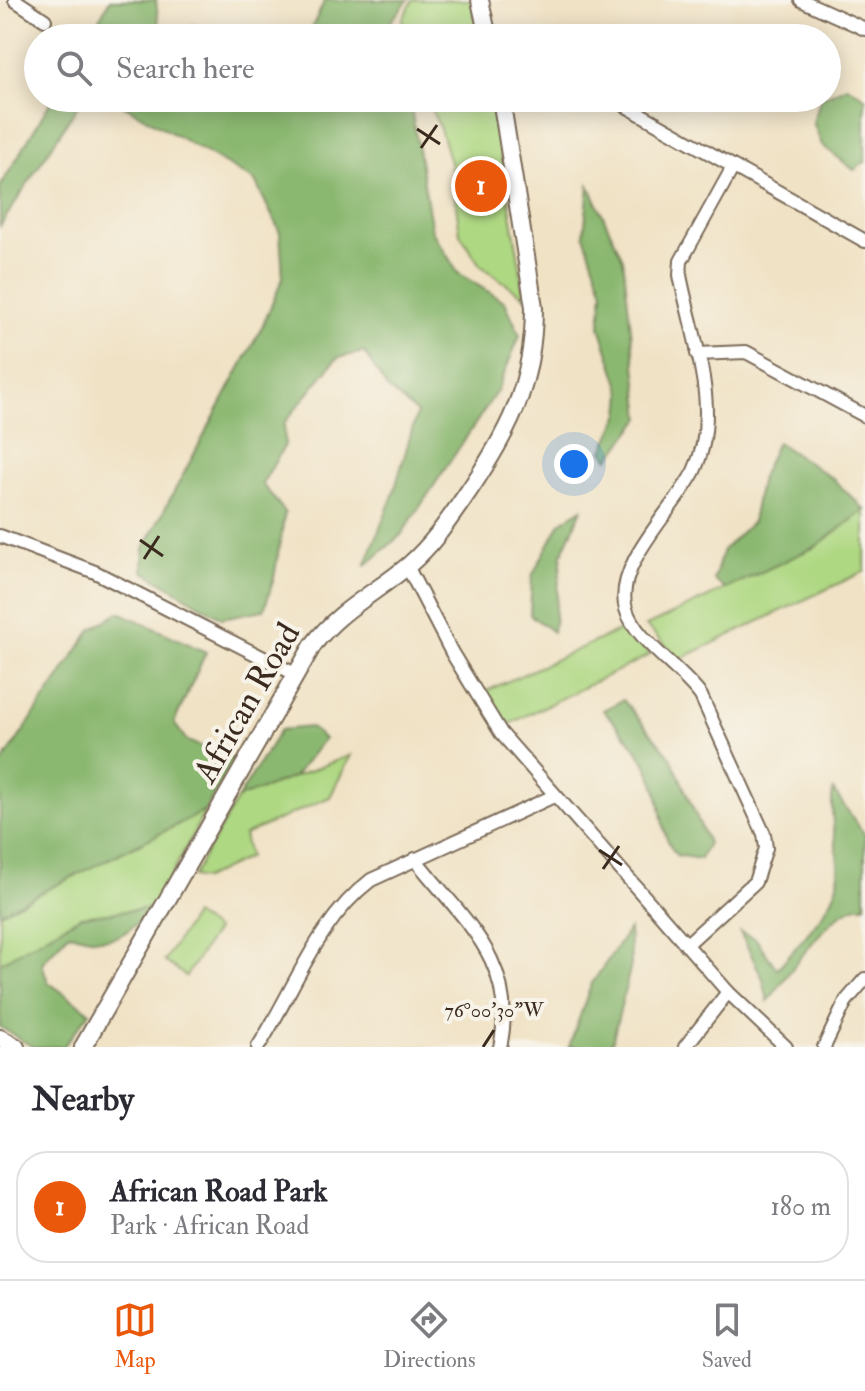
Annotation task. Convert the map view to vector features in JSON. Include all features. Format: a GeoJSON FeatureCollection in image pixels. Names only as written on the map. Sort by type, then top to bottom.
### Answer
{"type":"FeatureCollection","features":[{"type":"Feature","properties":{"kind":"street"},"geometry":{"type":"LineString","coordinates":[[15,0],[45,20]]}},
{"type":"Feature","properties":{"kind":"street"},"geometry":{"type":"LineString","coordinates":[[480,0],[486,24]]}},
{"type":"Feature","properties":{"kind":"street"},"geometry":{"type":"LineString","coordinates":[[801,0],[865,29]]}},
{"type":"Feature","properties":{"kind":"street","name":"African Road"},"geometry":{"type":"LineString","coordinates":[[83,1047],[295,674],[327,626],[350,604],[407,566],[439,535],[511,425],[531,355],[534,330],[531,276],[503,112]]}},
{"type":"Feature","properties":{"kind":"street"},"geometry":{"type":"LineString","coordinates":[[637,112],[865,241]]}},
{"type":"Feature","properties":{"kind":"street"},"geometry":{"type":"LineString","coordinates":[[686,945],[755,882],[766,848],[764,834],[701,696],[687,676],[639,631],[625,606],[625,584],[633,563],[692,475],[703,451],[707,409],[680,275],[681,261],[733,167]]}},
{"type":"Feature","properties":{"kind":"street"},"geometry":{"type":"LineString","coordinates":[[697,354],[746,352],[865,416]]}},
{"type":"Feature","properties":{"kind":"street"},"geometry":{"type":"LineString","coordinates":[[0,536],[95,572],[295,674]]}},
{"type":"Feature","properties":{"kind":"street"},"geometry":{"type":"LineString","coordinates":[[407,566],[485,710],[554,796],[686,945],[772,1038],[786,1047]]}},
{"type":"Feature","properties":{"kind":"street"},"geometry":{"type":"LineString","coordinates":[[258,1047],[336,913],[371,880],[554,796]]}},
{"type":"Feature","properties":{"kind":"street"},"geometry":{"type":"LineString","coordinates":[[415,859],[489,952],[500,975],[505,998],[500,1047]]}},
{"type":"Feature","properties":{"kind":"street"},"geometry":{"type":"LineString","coordinates":[[824,1047],[846,1001],[865,979]]}},
{"type":"Feature","properties":{"kind":"street"},"geometry":{"type":"LineString","coordinates":[[685,1047],[694,1031],[728,992]]}},
{"type":"Feature","properties":{"kind":"street"},"geometry":{"type":"LineString","coordinates":[[0,1038],[16,1047]]}},
{"type":"Feature","properties":{"kind":"green space"},"geometry":{"type":"Polygon","coordinates":[[[110,0],[156,0],[159,24],[96,24],[110,0]]]}},
{"type":"Feature","properties":{"kind":"green space"},"geometry":{"type":"Polygon","coordinates":[[[325,0],[408,0],[389,24],[314,24],[325,0]]]}},
{"type":"Feature","properties":{"kind":"green space"},"geometry":{"type":"Polygon","coordinates":[[[413,0],[471,0],[476,24],[403,24],[413,0]]]}},
{"type":"Feature","properties":{"kind":"green space"},"geometry":{"type":"Polygon","coordinates":[[[847,86],[865,97],[865,162],[854,170],[822,145],[813,122],[816,112],[841,112],[841,89],[847,86]]]}},
{"type":"Feature","properties":{"kind":"green space"},"geometry":{"type":"Polygon","coordinates":[[[45,112],[74,112],[0,226],[0,187],[45,112]]]}},
{"type":"Feature","properties":{"kind":"green space"},"geometry":{"type":"Polygon","coordinates":[[[135,112],[411,112],[432,231],[458,273],[505,302],[520,335],[497,391],[401,535],[365,566],[393,495],[417,413],[387,388],[364,352],[337,358],[284,423],[285,445],[262,484],[285,512],[274,578],[264,610],[222,618],[143,571],[144,548],[262,327],[283,278],[280,232],[255,181],[135,112]]]}},
{"type":"Feature","properties":{"kind":"green space"},"geometry":{"type":"Polygon","coordinates":[[[432,112],[494,112],[525,297],[480,265],[460,234],[451,166],[432,112]]]}},
{"type":"Feature","properties":{"kind":"green space"},"geometry":{"type":"Polygon","coordinates":[[[589,185],[623,259],[641,418],[609,459],[603,451],[620,414],[622,393],[600,327],[603,291],[584,235],[589,185]]]}},
{"type":"Feature","properties":{"kind":"green space"},"geometry":{"type":"Polygon","coordinates":[[[777,442],[833,479],[865,510],[815,547],[725,589],[714,580],[723,550],[752,522],[761,477],[777,442]]]}},
{"type":"Feature","properties":{"kind":"green space"},"geometry":{"type":"Polygon","coordinates":[[[582,509],[562,554],[553,632],[530,615],[532,576],[560,523],[582,509]]]}},
{"type":"Feature","properties":{"kind":"green space"},"geometry":{"type":"Polygon","coordinates":[[[865,510],[865,571],[680,659],[646,626],[815,547],[865,510]]]}},
{"type":"Feature","properties":{"kind":"green space"},"geometry":{"type":"Polygon","coordinates":[[[119,612],[206,652],[174,723],[187,741],[233,759],[205,811],[0,913],[0,766],[91,630],[119,612]]]}},
{"type":"Feature","properties":{"kind":"green space"},"geometry":{"type":"Polygon","coordinates":[[[627,627],[650,655],[507,725],[484,692],[627,627]]]}},
{"type":"Feature","properties":{"kind":"green space"},"geometry":{"type":"Polygon","coordinates":[[[623,700],[671,757],[708,843],[700,859],[676,855],[664,831],[656,789],[647,767],[627,737],[603,710],[623,700]]]}},
{"type":"Feature","properties":{"kind":"green space"},"geometry":{"type":"Polygon","coordinates":[[[310,727],[324,739],[294,777],[238,798],[280,730],[310,727]]]}},
{"type":"Feature","properties":{"kind":"green space"},"geometry":{"type":"Polygon","coordinates":[[[351,755],[330,797],[244,835],[249,857],[204,879],[192,877],[238,798],[351,755]]]}},
{"type":"Feature","properties":{"kind":"green space"},"geometry":{"type":"Polygon","coordinates":[[[833,790],[865,835],[865,906],[840,915],[826,928],[768,1001],[763,979],[740,932],[756,939],[777,969],[828,905],[839,874],[832,814],[833,790]]]}},
{"type":"Feature","properties":{"kind":"green space"},"geometry":{"type":"Polygon","coordinates":[[[205,811],[154,908],[81,916],[0,963],[0,913],[205,811]]]}},
{"type":"Feature","properties":{"kind":"green space"},"geometry":{"type":"Polygon","coordinates":[[[154,908],[116,937],[97,939],[69,933],[42,963],[48,982],[90,1012],[63,1047],[33,1047],[0,1027],[0,963],[81,916],[154,908]]]}},
{"type":"Feature","properties":{"kind":"green space"},"geometry":{"type":"Polygon","coordinates":[[[194,915],[216,930],[186,976],[164,961],[194,915]]]}},
{"type":"Feature","properties":{"kind":"green space"},"geometry":{"type":"Polygon","coordinates":[[[629,929],[631,965],[611,1047],[569,1047],[591,985],[629,929]]]}},
{"type":"Feature","properties":{"kind":"place","name":"African Road Park"},"geometry":{"type":"Point","coordinates":[481,186]}}]}
